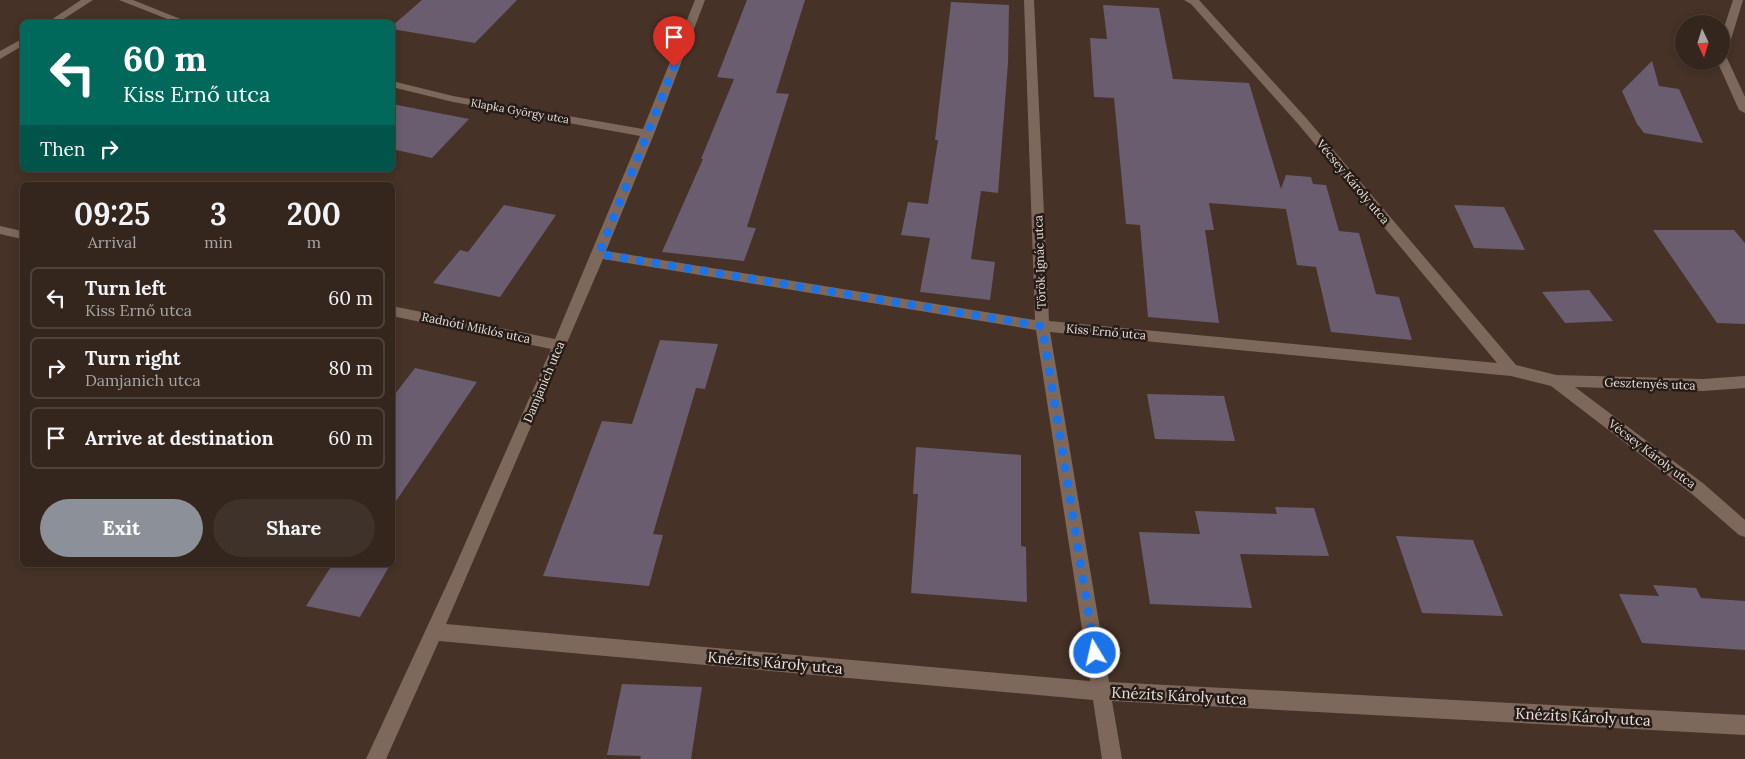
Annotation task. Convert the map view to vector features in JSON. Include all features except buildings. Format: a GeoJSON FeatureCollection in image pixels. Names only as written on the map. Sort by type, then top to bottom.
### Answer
{"type":"FeatureCollection","features":[{"type":"Feature","properties":{"kind":"street"},"geometry":{"type":"LineString","coordinates":[[56,20],[88,0]]}},
{"type":"Feature","properties":{"kind":"street"},"geometry":{"type":"LineString","coordinates":[[124,0],[178,20]]}},
{"type":"Feature","properties":{"kind":"street","name":"Damjanich utca"},"geometry":{"type":"LineString","coordinates":[[376,759],[435,632],[599,254],[700,0]]}},
{"type":"Feature","properties":{"kind":"street","name":"Török Ignác utca"},"geometry":{"type":"LineString","coordinates":[[1029,0],[1042,326],[1112,759]]}},
{"type":"Feature","properties":{"kind":"street","name":"Vécsey Károly utca"},"geometry":{"type":"LineString","coordinates":[[1189,0],[1195,2],[1303,122],[1511,370]]}},
{"type":"Feature","properties":{"kind":"street"},"geometry":{"type":"LineString","coordinates":[[1730,26],[1738,0]]}},
{"type":"Feature","properties":{"kind":"street"},"geometry":{"type":"LineString","coordinates":[[0,56],[20,43]]}},
{"type":"Feature","properties":{"kind":"street"},"geometry":{"type":"LineString","coordinates":[[1727,70],[1745,110]]}},
{"type":"Feature","properties":{"kind":"street","name":"Klapka György utca"},"geometry":{"type":"LineString","coordinates":[[395,85],[453,99],[648,134]]}},
{"type":"Feature","properties":{"kind":"street"},"geometry":{"type":"LineString","coordinates":[[0,230],[20,235]]}},
{"type":"Feature","properties":{"kind":"street","name":"Kiss Ernő utca"},"geometry":{"type":"LineString","coordinates":[[599,254],[1042,326],[1511,370],[1556,381]]}},
{"type":"Feature","properties":{"kind":"street","name":"Radnóti Miklós utca"},"geometry":{"type":"LineString","coordinates":[[395,312],[560,345]]}},
{"type":"Feature","properties":{"kind":"street","name":"Vécsey Károly utca"},"geometry":{"type":"LineString","coordinates":[[1556,381],[1698,489],[1745,530]]}},
{"type":"Feature","properties":{"kind":"street","name":"Gesztenyés utca"},"geometry":{"type":"LineString","coordinates":[[1556,381],[1703,385],[1745,382]]}},
{"type":"Feature","properties":{"kind":"street","name":"Knézits Károly utca"},"geometry":{"type":"LineString","coordinates":[[435,632],[1101,692],[1745,725]]}},
{"type":"Feature","properties":{"kind":"route"},"geometry":{"type":"LineString","coordinates":[[674,67],[599,254],[1042,326],[1095,653]]}}]}
